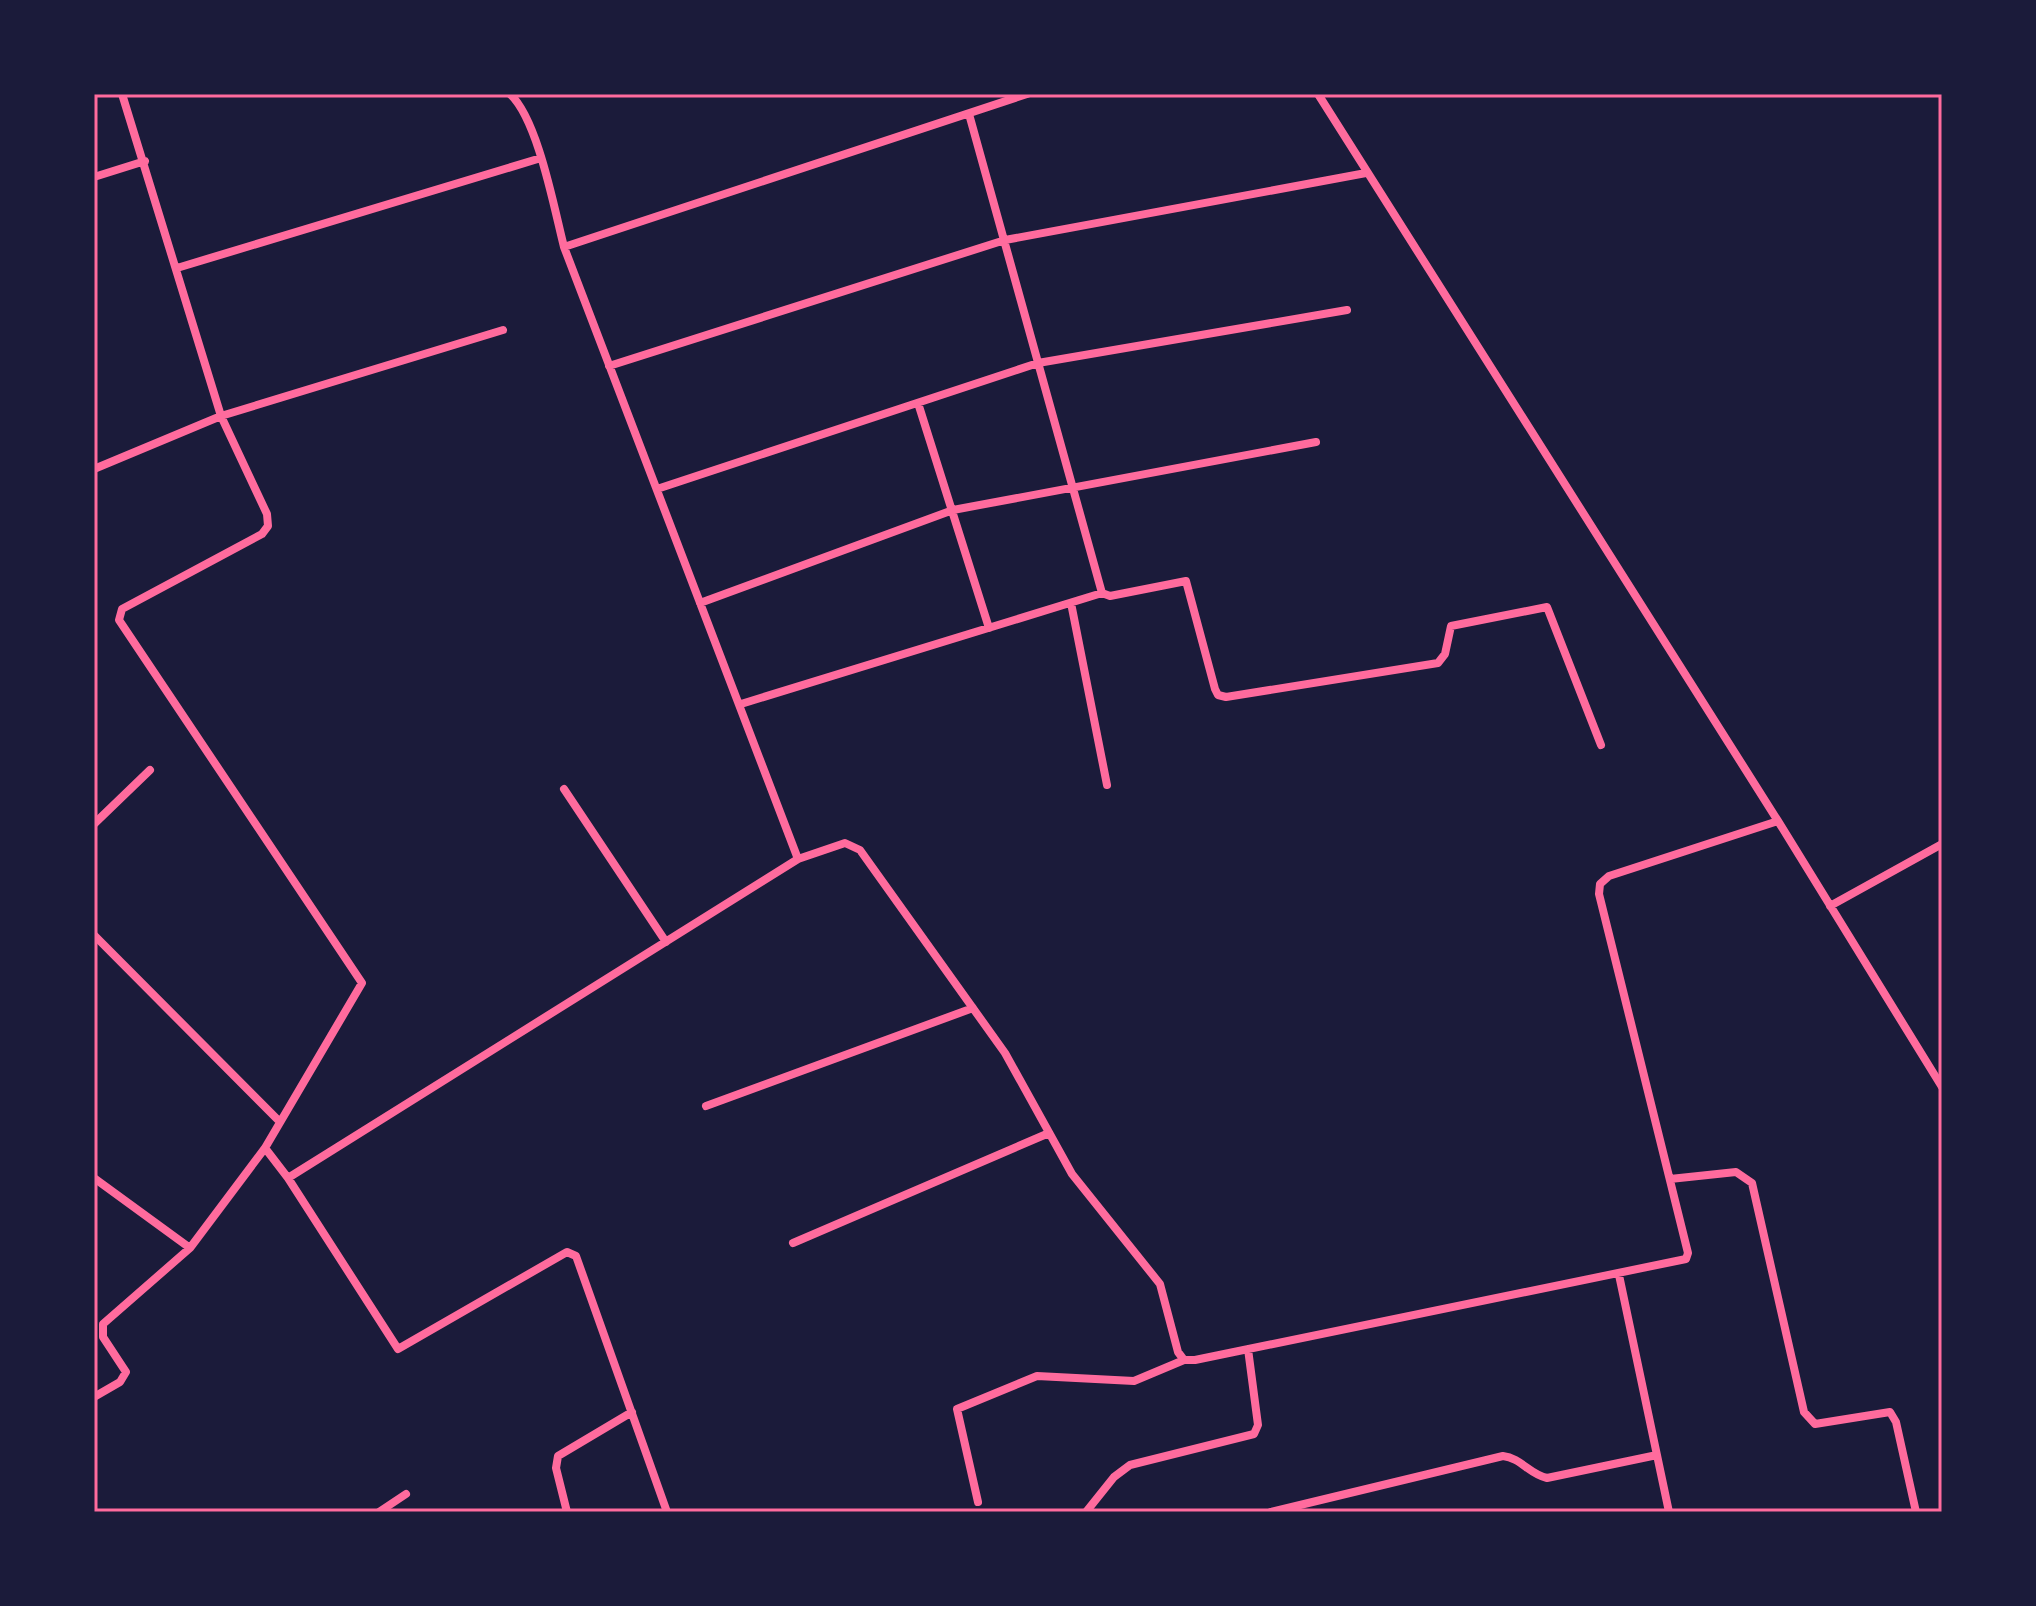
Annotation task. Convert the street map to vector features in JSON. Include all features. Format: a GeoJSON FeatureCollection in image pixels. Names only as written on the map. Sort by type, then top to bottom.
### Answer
{"type":"FeatureCollection","features":[{"type":"Feature","properties":{"kind":"street"},"geometry":{"type":"LineString","coordinates":[[94,1397],[120,1382],[126,1372],[103,1337],[103,1324],[190,1248],[265,1148],[362,983],[119,620],[122,609],[262,534],[268,526],[267,514],[221,416],[122,94]]}},
{"type":"Feature","properties":{"kind":"street"},"geometry":{"type":"LineString","coordinates":[[510,94],[519,102],[541,158],[564,247],[798,859]]}},
{"type":"Feature","properties":{"kind":"street"},"geometry":{"type":"LineString","coordinates":[[564,247],[1027,94]]}},
{"type":"Feature","properties":{"kind":"street"},"geometry":{"type":"LineString","coordinates":[[1318,94],[1778,821],[1942,1087]]}},
{"type":"Feature","properties":{"kind":"street"},"geometry":{"type":"LineString","coordinates":[[969,114],[1102,593]]}},
{"type":"Feature","properties":{"kind":"street"},"geometry":{"type":"LineString","coordinates":[[177,268],[541,158]]}},
{"type":"Feature","properties":{"kind":"street"},"geometry":{"type":"LineString","coordinates":[[94,177],[145,161]]}},
{"type":"Feature","properties":{"kind":"street"},"geometry":{"type":"LineString","coordinates":[[609,366],[1005,240],[1366,173]]}},
{"type":"Feature","properties":{"kind":"street"},"geometry":{"type":"LineString","coordinates":[[657,489],[1038,363],[1347,310]]}},
{"type":"Feature","properties":{"kind":"street"},"geometry":{"type":"LineString","coordinates":[[94,469],[221,416],[503,330]]}},
{"type":"Feature","properties":{"kind":"street"},"geometry":{"type":"LineString","coordinates":[[918,403],[989,628]]}},
{"type":"Feature","properties":{"kind":"street"},"geometry":{"type":"LineString","coordinates":[[700,603],[953,510],[1316,442]]}},
{"type":"Feature","properties":{"kind":"street"},"geometry":{"type":"LineString","coordinates":[[741,704],[1102,593],[1110,596],[1186,581],[1215,689],[1218,695],[1226,697],[1438,663],[1445,654],[1451,626],[1547,607],[1601,745]]}},
{"type":"Feature","properties":{"kind":"street"},"geometry":{"type":"LineString","coordinates":[[1071,603],[1107,785]]}},
{"type":"Feature","properties":{"kind":"street"},"geometry":{"type":"LineString","coordinates":[[94,824],[150,770]]}},
{"type":"Feature","properties":{"kind":"street"},"geometry":{"type":"LineString","coordinates":[[564,789],[666,942]]}},
{"type":"Feature","properties":{"kind":"street"},"geometry":{"type":"LineString","coordinates":[[978,1502],[957,1409],[1037,1376],[1134,1381],[1184,1360],[1619,1275],[1686,1259],[1688,1253],[1600,884],[1609,876],[1778,821]]}},
{"type":"Feature","properties":{"kind":"street"},"geometry":{"type":"LineString","coordinates":[[288,1178],[798,859],[845,843],[854,844],[1014,1067],[1072,1174],[1160,1284],[1178,1352],[1184,1360]]}},
{"type":"Feature","properties":{"kind":"street"},"geometry":{"type":"LineString","coordinates":[[1830,906],[1942,844]]}},
{"type":"Feature","properties":{"kind":"street"},"geometry":{"type":"LineString","coordinates":[[94,935],[280,1122]]}},
{"type":"Feature","properties":{"kind":"street"},"geometry":{"type":"LineString","coordinates":[[706,1106],[973,1008]]}},
{"type":"Feature","properties":{"kind":"street"},"geometry":{"type":"LineString","coordinates":[[793,1243],[1049,1133]]}},
{"type":"Feature","properties":{"kind":"street"},"geometry":{"type":"LineString","coordinates":[[265,1148],[288,1178],[398,1349],[567,1252],[572,1252],[580,1263],[667,1512]]}},
{"type":"Feature","properties":{"kind":"street"},"geometry":{"type":"LineString","coordinates":[[1670,1179],[1736,1172],[1752,1183],[1804,1412],[1815,1424],[1890,1412],[1896,1422],[1916,1512]]}},
{"type":"Feature","properties":{"kind":"street"},"geometry":{"type":"LineString","coordinates":[[94,1178],[190,1248]]}},
{"type":"Feature","properties":{"kind":"street"},"geometry":{"type":"LineString","coordinates":[[1619,1275],[1669,1512]]}},
{"type":"Feature","properties":{"kind":"street"},"geometry":{"type":"LineString","coordinates":[[1086,1512],[1114,1477],[1130,1465],[1254,1434],[1258,1425],[1248,1349]]}},
{"type":"Feature","properties":{"kind":"street"},"geometry":{"type":"LineString","coordinates":[[567,1512],[556,1468],[558,1456],[632,1412]]}},
{"type":"Feature","properties":{"kind":"street"},"geometry":{"type":"LineString","coordinates":[[1271,1512],[1503,1456],[1513,1457],[1534,1475],[1547,1478],[1657,1455]]}},
{"type":"Feature","properties":{"kind":"street"},"geometry":{"type":"LineString","coordinates":[[379,1512],[406,1494]]}}]}
